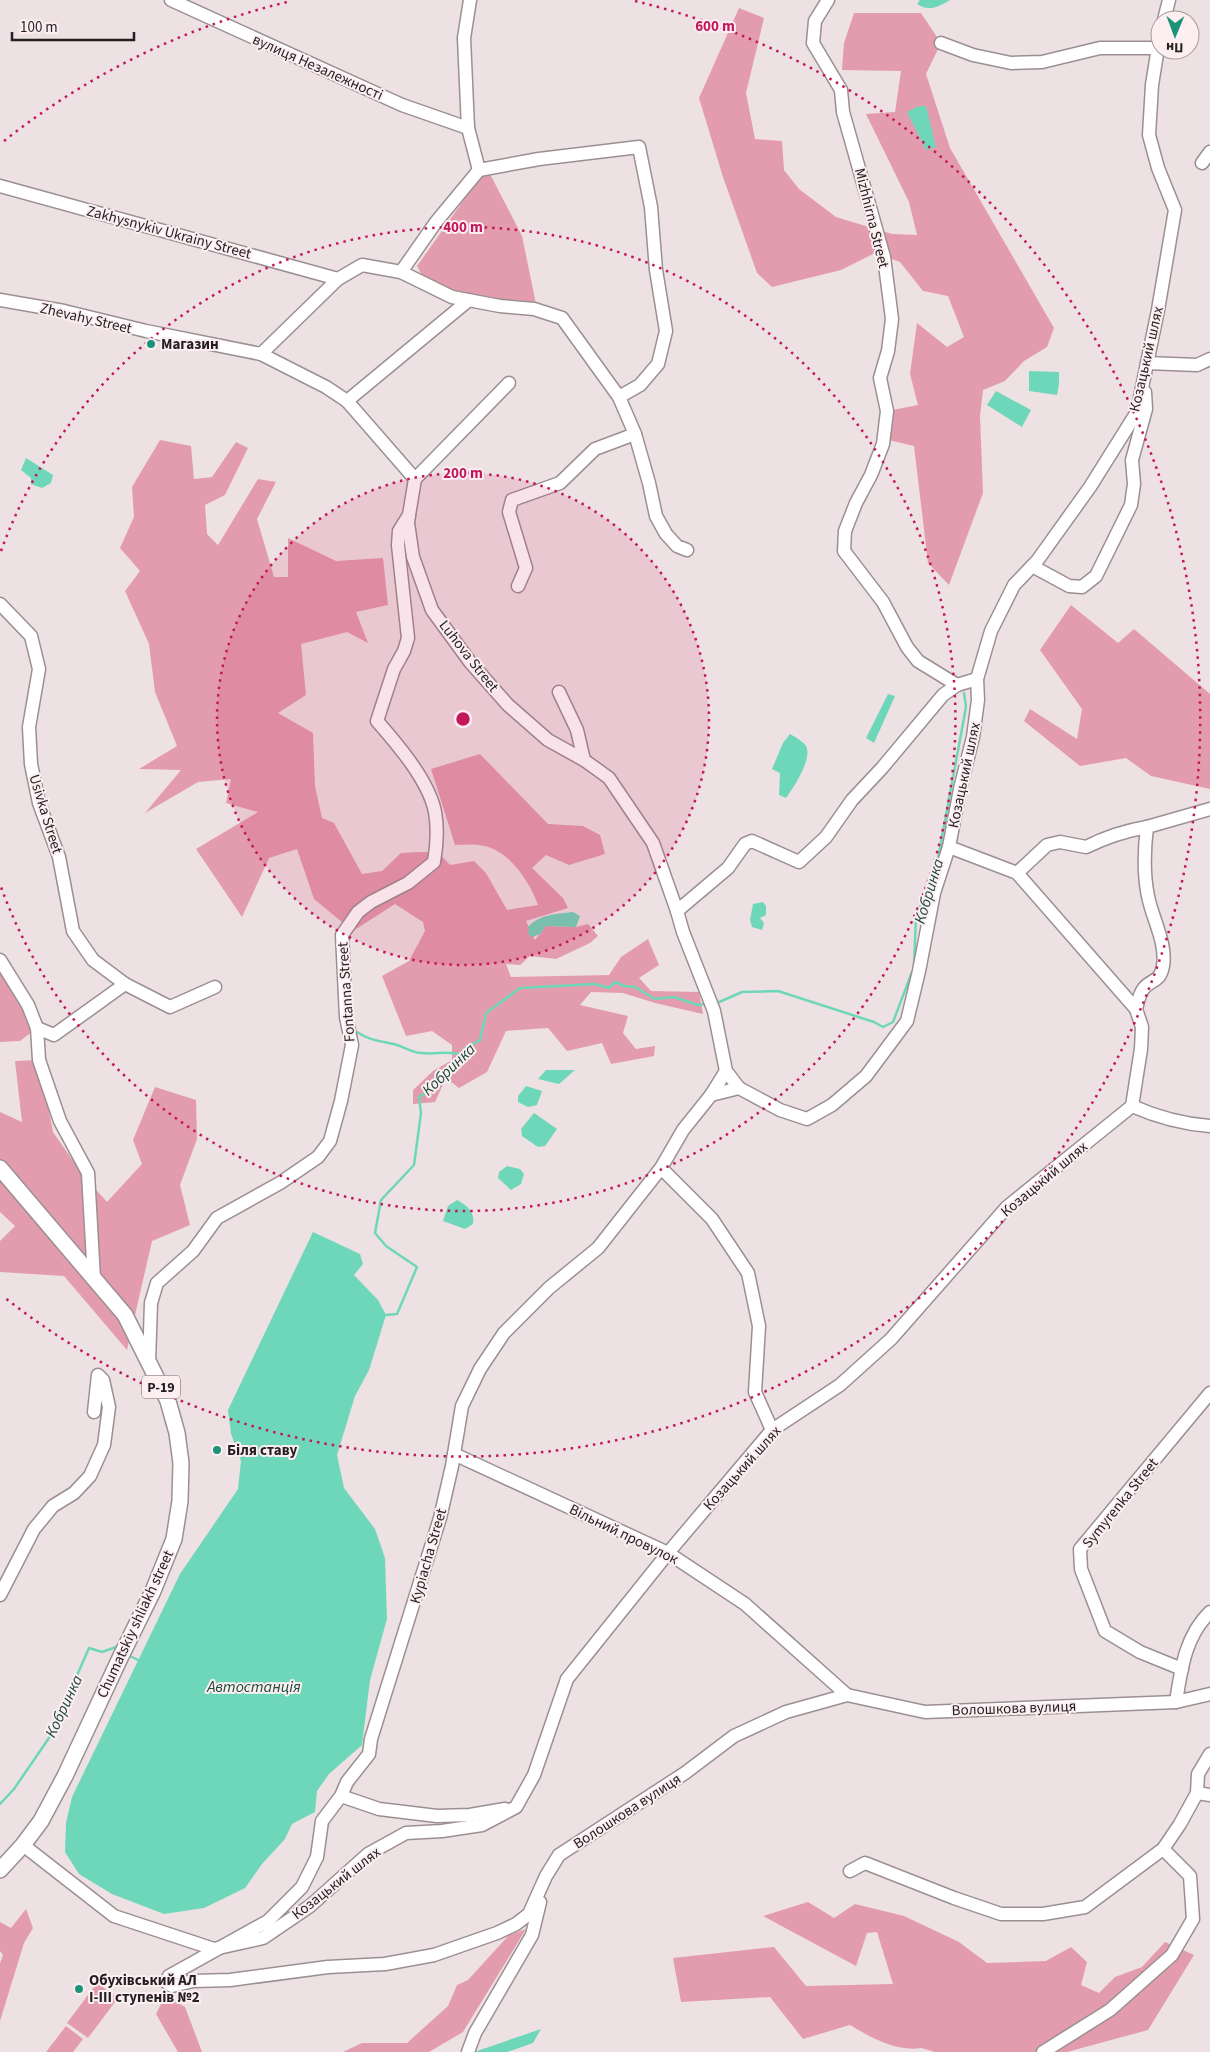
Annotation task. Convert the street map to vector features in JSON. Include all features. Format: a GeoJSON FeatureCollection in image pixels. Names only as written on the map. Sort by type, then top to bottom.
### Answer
{"type":"FeatureCollection","features":[{"type":"Feature","properties":{"kind":"main road","name":"Chumatskiy shliakh street"},"geometry":{"type":"LineString","coordinates":[[0,1168],[125,1315],[168,1401],[177,1433],[181,1463],[180,1501],[174,1539],[153,1590],[122,1652],[65,1776],[40,1821],[0,1870]]}},
{"type":"Feature","properties":{"kind":"street","name":"вулиця Незалежності"},"geometry":{"type":"LineString","coordinates":[[171,0],[402,105],[468,128]]}},
{"type":"Feature","properties":{"kind":"street","name":"Mizhhirna Street"},"geometry":{"type":"LineString","coordinates":[[828,0],[815,21],[813,43],[841,90],[843,112],[884,256],[892,319],[888,351],[880,378],[887,412],[884,444],[872,475],[856,503],[845,531],[844,551],[883,602],[907,647],[918,661],[957,685]]}},
{"type":"Feature","properties":{"kind":"street"},"geometry":{"type":"LineString","coordinates":[[466,1],[464,38],[468,128],[479,170]]}},
{"type":"Feature","properties":{"kind":"street"},"geometry":{"type":"LineString","coordinates":[[941,43],[973,55],[1011,63],[1042,62],[1100,48],[1150,42]]}},
{"type":"Feature","properties":{"kind":"street","name":"Козацький шлях"},"geometry":{"type":"LineString","coordinates":[[214,1949],[263,1938],[310,1906],[368,1854],[406,1833],[442,1831],[482,1825],[516,1807],[534,1775],[567,1679],[668,1553],[772,1430],[840,1385],[884,1346],[1007,1207],[1132,1106],[1141,1049],[1142,1028],[1136,1009],[1017,873],[949,848],[960,789],[974,737],[978,700],[977,679],[991,631],[1014,585],[1032,566],[1090,487],[1137,412],[1175,210],[1158,168],[1149,135],[1152,85],[1156,60]]}},
{"type":"Feature","properties":{"kind":"street"},"geometry":{"type":"LineString","coordinates":[[401,272],[436,222],[479,170],[539,159],[640,147],[651,206],[656,270],[666,331],[658,364],[640,385],[619,397]]}},
{"type":"Feature","properties":{"kind":"street"},"geometry":{"type":"LineString","coordinates":[[1202,163],[1210,152]]}},
{"type":"Feature","properties":{"kind":"street","name":"Zakhysnykiv Ukrainy Street"},"geometry":{"type":"LineString","coordinates":[[0,186],[338,279]]}},
{"type":"Feature","properties":{"kind":"street"},"geometry":{"type":"LineString","coordinates":[[261,354],[338,279],[362,265],[401,272],[452,297],[534,309],[562,318],[619,397],[635,434],[649,482],[656,516],[666,534],[677,546],[687,550]]}},
{"type":"Feature","properties":{"kind":"street","name":"Zhevahy Street"},"geometry":{"type":"LineString","coordinates":[[0,300],[64,311],[146,331],[261,354],[326,387],[347,400],[415,479]]}},
{"type":"Feature","properties":{"kind":"street"},"geometry":{"type":"LineString","coordinates":[[347,400],[469,300]]}},
{"type":"Feature","properties":{"kind":"street"},"geometry":{"type":"LineString","coordinates":[[1032,566],[1069,586],[1082,587],[1096,576],[1131,505],[1134,484],[1132,460],[1146,409],[1146,369],[1197,365],[1210,359]]}},
{"type":"Feature","properties":{"kind":"street"},"geometry":{"type":"LineString","coordinates":[[415,479],[509,383]]}},
{"type":"Feature","properties":{"kind":"street"},"geometry":{"type":"LineString","coordinates":[[518,586],[526,568],[509,512],[512,500],[560,483],[595,449],[635,434]]}},
{"type":"Feature","properties":{"kind":"street","name":"Luhova Street"},"geometry":{"type":"LineString","coordinates":[[415,479],[409,515],[413,557],[432,610],[470,662],[508,705],[548,740],[584,760],[609,778],[653,843],[678,911],[683,932],[714,1011],[726,1072]]}},
{"type":"Feature","properties":{"kind":"street","name":"Luhova Street"},"geometry":{"type":"LineString","coordinates":[[409,515],[399,531],[398,545],[408,638],[404,651],[394,669],[377,721],[393,739],[411,765]]}},
{"type":"Feature","properties":{"kind":"street","name":"Usivka Street"},"geometry":{"type":"LineString","coordinates":[[0,604],[31,636],[39,669],[29,727],[31,764],[39,803],[60,857],[73,931],[93,960],[125,984],[170,1007],[215,987]]}},
{"type":"Feature","properties":{"kind":"street"},"geometry":{"type":"LineString","coordinates":[[678,911],[728,868],[745,844],[752,841],[799,862],[826,837],[852,800],[882,768],[942,695],[957,685],[977,679]]}},
{"type":"Feature","properties":{"kind":"street"},"geometry":{"type":"LineString","coordinates":[[560,692],[577,730],[584,760]]}},
{"type":"Feature","properties":{"kind":"street","name":"Fontanna Street"},"geometry":{"type":"LineString","coordinates":[[149,1363],[151,1303],[157,1283],[193,1250],[217,1218],[280,1183],[318,1156],[330,1142],[341,1101],[352,1045],[346,1017],[342,935],[358,912],[371,902],[408,883],[434,862],[438,838],[435,811],[427,788],[411,765]]}},
{"type":"Feature","properties":{"kind":"street"},"geometry":{"type":"LineString","coordinates":[[1017,873],[1046,845],[1060,842],[1086,847],[1123,831],[1147,827],[1210,809]]}},
{"type":"Feature","properties":{"kind":"street"},"geometry":{"type":"LineString","coordinates":[[1136,1009],[1144,987],[1156,980],[1163,968],[1163,954],[1148,897],[1144,871],[1147,827]]}},
{"type":"Feature","properties":{"kind":"street"},"geometry":{"type":"LineString","coordinates":[[726,1072],[739,1088],[780,1110],[807,1119],[832,1105],[866,1076],[907,1021],[934,893],[949,848]]}},
{"type":"Feature","properties":{"kind":"street"},"geometry":{"type":"LineString","coordinates":[[0,960],[28,1005],[37,1028],[39,1060],[60,1121],[88,1172],[94,1279]]}},
{"type":"Feature","properties":{"kind":"street"},"geometry":{"type":"LineString","coordinates":[[37,1028],[54,1035],[125,984]]}},
{"type":"Feature","properties":{"kind":"street","name":"Kypiacha Street"},"geometry":{"type":"LineString","coordinates":[[214,1949],[268,1921],[302,1887],[317,1857],[322,1821],[341,1796],[347,1782],[369,1754],[371,1739],[440,1518],[462,1406],[480,1368],[504,1333],[549,1288],[598,1248],[661,1168],[683,1130],[711,1095],[726,1072]]}},
{"type":"Feature","properties":{"kind":"street"},"geometry":{"type":"LineString","coordinates":[[711,1095],[739,1088]]}},
{"type":"Feature","properties":{"kind":"street"},"geometry":{"type":"LineString","coordinates":[[1132,1106],[1156,1117],[1210,1126]]}},
{"type":"Feature","properties":{"kind":"street"},"geometry":{"type":"LineString","coordinates":[[661,1168],[712,1219],[748,1273],[759,1326],[755,1392],[772,1430]]}},
{"type":"Feature","properties":{"kind":"street"},"geometry":{"type":"LineString","coordinates":[[0,1594],[34,1529],[53,1506],[74,1493],[90,1476],[104,1445],[109,1407],[103,1380],[98,1375],[94,1412]]}},
{"type":"Feature","properties":{"kind":"street","name":"Symyrenka Street"},"geometry":{"type":"LineString","coordinates":[[1182,1669],[1140,1652],[1105,1631],[1080,1569],[1080,1549],[1210,1393]]}},
{"type":"Feature","properties":{"kind":"street","name":"Вільний провулок"},"geometry":{"type":"LineString","coordinates":[[454,1454],[668,1553],[745,1604],[847,1695]]}},
{"type":"Feature","properties":{"kind":"street"},"geometry":{"type":"LineString","coordinates":[[1176,1702],[1187,1646],[1203,1618],[1210,1612]]}},
{"type":"Feature","properties":{"kind":"street","name":"Волошкова вулиця"},"geometry":{"type":"LineString","coordinates":[[214,1949],[169,1976],[166,1982],[172,1986],[193,1981],[230,1980],[328,1967],[385,1964],[434,1954],[497,1934],[516,1924],[529,1914],[546,1876],[559,1855],[685,1773],[734,1736],[786,1712],[847,1695],[926,1712],[1176,1702],[1210,1694]]}},
{"type":"Feature","properties":{"kind":"street"},"geometry":{"type":"LineString","coordinates":[[850,1872],[865,1863],[954,1898],[1001,1914],[1044,1914],[1085,1907],[1163,1849],[1204,1794],[1198,1774],[1210,1754]]}},
{"type":"Feature","properties":{"kind":"street"},"geometry":{"type":"LineString","coordinates":[[341,1796],[379,1809],[437,1816],[470,1815],[516,1807]]}},
{"type":"Feature","properties":{"kind":"street"},"geometry":{"type":"LineString","coordinates":[[22,1845],[114,1916],[214,1949]]}},
{"type":"Feature","properties":{"kind":"street"},"geometry":{"type":"LineString","coordinates":[[1043,2052],[1110,2010],[1172,1955],[1193,1919],[1190,1876],[1163,1849]]}},
{"type":"Feature","properties":{"kind":"street"},"geometry":{"type":"LineString","coordinates":[[468,2052],[475,2033],[532,1935],[546,1876]]}},
{"type":"Feature","properties":{"kind":"shaded area"},"geometry":{"type":"Polygon","coordinates":[[[739,8],[764,18],[746,93],[755,139],[782,141],[784,170],[799,189],[836,217],[892,234],[917,235],[909,202],[866,114],[895,112],[901,71],[842,70],[844,43],[854,13],[921,13],[941,43],[926,74],[950,148],[1054,328],[1047,347],[1024,361],[1005,381],[983,390],[980,416],[983,493],[949,585],[928,563],[914,446],[884,439],[887,411],[918,405],[910,374],[917,323],[947,347],[964,337],[948,296],[923,291],[900,262],[875,253],[841,270],[772,287],[757,273],[723,177],[699,98],[739,8]]]}},
{"type":"Feature","properties":{"kind":"shaded area"},"geometry":{"type":"Polygon","coordinates":[[[489,172],[522,236],[536,304],[490,302],[455,293],[425,281],[417,266],[483,173],[489,172]]]}},
{"type":"Feature","properties":{"kind":"shaded area"},"geometry":{"type":"Polygon","coordinates":[[[160,440],[191,446],[194,479],[212,477],[236,442],[248,448],[225,495],[205,505],[207,534],[218,545],[258,479],[276,482],[257,519],[274,577],[288,577],[288,538],[336,561],[383,558],[388,605],[356,612],[368,643],[347,632],[301,644],[306,695],[278,713],[313,733],[315,786],[322,818],[334,823],[362,874],[382,871],[401,853],[439,853],[450,865],[474,861],[486,873],[507,910],[538,905],[523,876],[499,852],[479,845],[455,845],[431,769],[480,754],[548,824],[583,826],[600,835],[605,854],[569,865],[546,855],[532,868],[563,898],[568,908],[526,921],[535,940],[546,926],[576,927],[588,924],[598,936],[590,943],[556,959],[530,956],[520,965],[506,964],[511,977],[609,975],[621,957],[648,939],[659,965],[639,978],[651,991],[699,992],[703,1014],[655,1003],[623,993],[591,992],[580,1005],[628,1016],[623,1033],[636,1049],[655,1046],[654,1056],[611,1064],[602,1043],[567,1051],[548,1028],[506,1031],[487,1072],[459,1088],[446,1078],[435,1102],[413,1104],[413,1090],[433,1071],[452,1060],[452,1045],[432,1031],[406,1036],[382,976],[409,961],[425,931],[423,922],[395,904],[353,931],[314,899],[297,849],[269,858],[242,917],[196,849],[258,812],[226,803],[231,779],[198,782],[145,813],[181,770],[139,769],[177,746],[155,692],[149,644],[125,591],[140,571],[120,548],[134,517],[132,487],[160,440]]]}},
{"type":"Feature","properties":{"kind":"shaded area"},"geometry":{"type":"Polygon","coordinates":[[[1071,605],[1118,643],[1134,629],[1210,694],[1210,789],[1151,776],[1126,758],[1080,766],[1024,721],[1030,709],[1077,739],[1082,709],[1040,650],[1071,605]]]}},
{"type":"Feature","properties":{"kind":"shaded area"},"geometry":{"type":"Polygon","coordinates":[[[0,960],[37,1028],[20,1041],[0,1042],[0,960]]]}},
{"type":"Feature","properties":{"kind":"shaded area"},"geometry":{"type":"Polygon","coordinates":[[[39,1060],[53,1132],[83,1175],[107,1202],[142,1164],[133,1140],[155,1087],[196,1100],[197,1139],[180,1185],[190,1225],[152,1241],[127,1350],[64,1276],[0,1272],[0,1241],[15,1226],[0,1212],[0,1112],[22,1122],[15,1061],[39,1060]]]}},
{"type":"Feature","properties":{"kind":"shaded area"},"geometry":{"type":"Polygon","coordinates":[[[808,1902],[834,1918],[855,1904],[904,1916],[959,1942],[987,1963],[1046,1961],[1071,1947],[1087,1962],[1081,1985],[1099,1993],[1115,1977],[1142,1967],[1165,1942],[1194,1955],[1148,2030],[1067,2052],[935,2052],[921,2048],[902,2048],[875,2039],[850,2025],[803,2039],[770,1997],[681,2002],[673,1958],[774,1947],[806,1986],[893,1984],[877,1932],[867,1933],[856,1966],[763,1916],[808,1902]]]}},
{"type":"Feature","properties":{"kind":"shaded area"},"geometry":{"type":"Polygon","coordinates":[[[26,1909],[33,1928],[24,1943],[0,2021],[0,1963],[3,1955],[0,1951],[0,1922],[11,1928],[26,1909]]]}},
{"type":"Feature","properties":{"kind":"shaded area"},"geometry":{"type":"Polygon","coordinates":[[[526,1929],[463,2032],[429,2052],[343,2052],[362,2043],[407,2043],[448,2006],[457,1985],[468,1980],[509,1935],[526,1929]]]}},
{"type":"Feature","properties":{"kind":"shaded area"},"geometry":{"type":"Polygon","coordinates":[[[97,1983],[118,1998],[88,2038],[67,2023],[97,1983]]]}},
{"type":"Feature","properties":{"kind":"shaded area"},"geometry":{"type":"Polygon","coordinates":[[[165,1996],[185,2007],[202,2052],[178,2052],[156,2014],[165,1996]]]}},
{"type":"Feature","properties":{"kind":"shaded area"},"geometry":{"type":"Polygon","coordinates":[[[66,2026],[83,2039],[73,2052],[46,2052],[66,2026]]]}},
{"type":"Feature","properties":{"kind":"water"},"geometry":{"type":"Polygon","coordinates":[[[920,0],[950,0],[937,6],[926,8],[917,4],[920,0]]]}},
{"type":"Feature","properties":{"kind":"water"},"geometry":{"type":"Polygon","coordinates":[[[919,106],[926,106],[936,147],[926,150],[907,112],[919,106]]]}},
{"type":"Feature","properties":{"kind":"water"},"geometry":{"type":"Polygon","coordinates":[[[1029,371],[1059,372],[1057,395],[1029,391],[1029,371]]]}},
{"type":"Feature","properties":{"kind":"water"},"geometry":{"type":"Polygon","coordinates":[[[996,391],[1031,410],[1022,427],[987,405],[996,391]]]}},
{"type":"Feature","properties":{"kind":"water"},"geometry":{"type":"Polygon","coordinates":[[[26,458],[53,475],[51,483],[42,488],[31,484],[31,478],[21,470],[26,458]]]}},
{"type":"Feature","properties":{"kind":"water"},"geometry":{"type":"Polygon","coordinates":[[[888,694],[895,696],[874,743],[866,738],[888,694]]]}},
{"type":"Feature","properties":{"kind":"water"},"geometry":{"type":"Polygon","coordinates":[[[790,734],[806,746],[807,758],[805,766],[786,798],[779,795],[780,773],[772,769],[783,743],[790,734]]]}},
{"type":"Feature","properties":{"kind":"water"},"geometry":{"type":"Polygon","coordinates":[[[763,902],[766,906],[766,915],[760,918],[764,923],[762,930],[752,927],[750,920],[753,904],[763,902]]]}},
{"type":"Feature","properties":{"kind":"water"},"geometry":{"type":"Polygon","coordinates":[[[573,912],[580,916],[576,927],[546,926],[540,934],[533,937],[529,935],[528,927],[538,919],[549,915],[573,912]]]}},
{"type":"Feature","properties":{"kind":"water"},"geometry":{"type":"Polygon","coordinates":[[[546,1070],[575,1070],[559,1084],[538,1079],[546,1070]]]}},
{"type":"Feature","properties":{"kind":"water"},"geometry":{"type":"Polygon","coordinates":[[[526,1086],[542,1091],[537,1105],[528,1107],[518,1102],[518,1096],[526,1086]]]}},
{"type":"Feature","properties":{"kind":"water"},"geometry":{"type":"Polygon","coordinates":[[[534,1113],[557,1129],[545,1146],[538,1147],[522,1136],[521,1129],[534,1113]]]}},
{"type":"Feature","properties":{"kind":"water"},"geometry":{"type":"Polygon","coordinates":[[[507,1166],[520,1169],[524,1174],[521,1184],[511,1190],[498,1178],[499,1172],[507,1166]]]}},
{"type":"Feature","properties":{"kind":"water"},"geometry":{"type":"Polygon","coordinates":[[[457,1200],[467,1207],[473,1216],[473,1224],[465,1229],[443,1221],[448,1206],[457,1200]]]}},
{"type":"Feature","properties":{"kind":"water","name":"Автостанція"},"geometry":{"type":"Polygon","coordinates":[[[313,1232],[360,1254],[363,1264],[354,1275],[378,1300],[386,1315],[369,1370],[355,1396],[337,1455],[344,1488],[375,1529],[385,1558],[387,1619],[370,1680],[362,1745],[329,1774],[317,1791],[315,1812],[292,1824],[285,1839],[262,1864],[245,1888],[204,1908],[164,1914],[112,1894],[79,1874],[65,1852],[66,1823],[72,1797],[180,1574],[238,1489],[241,1461],[231,1434],[228,1410],[313,1232]]]}},
{"type":"Feature","properties":{"kind":"water"},"geometry":{"type":"Polygon","coordinates":[[[541,2029],[533,2043],[507,2052],[474,2052],[541,2029]]]}},
{"type":"Feature","properties":{"kind":"waterway","name":"Кобринка"},"geometry":{"type":"LineString","coordinates":[[937,864],[966,706],[964,693]]}},
{"type":"Feature","properties":{"kind":"waterway","name":"Кобринка"},"geometry":{"type":"LineString","coordinates":[[914,965],[916,916],[932,881]]}},
{"type":"Feature","properties":{"kind":"waterway","name":"Кобринка"},"geometry":{"type":"LineString","coordinates":[[717,1003],[742,992],[778,991],[874,1022],[883,1027],[893,1022],[912,972]]}},
{"type":"Feature","properties":{"kind":"waterway","name":"Кобринка"},"geometry":{"type":"LineString","coordinates":[[386,1315],[397,1314],[417,1267],[386,1246],[375,1233],[381,1200],[414,1165],[421,1113],[419,1097],[430,1090],[435,1078],[455,1065],[465,1048],[480,1040],[486,1013],[520,988],[595,984],[609,988],[615,982],[624,986],[635,987],[655,999],[674,997],[698,1005],[705,1004]]}},
{"type":"Feature","properties":{"kind":"waterway"},"geometry":{"type":"LineString","coordinates":[[354,1035],[357,1032],[371,1039],[397,1045],[419,1053],[451,1053],[461,1055]]}},
{"type":"Feature","properties":{"kind":"waterway","name":"Кобринка"},"geometry":{"type":"LineString","coordinates":[[0,1804],[14,1789],[51,1735],[89,1648],[102,1652],[116,1647],[119,1649]]}},
{"type":"Feature","properties":{"kind":"waterway","name":"Кобринка"},"geometry":{"type":"LineString","coordinates":[[128,1655],[138,1660]]}},
{"type":"Feature","properties":{"kind":"place","name":"Магазин"},"geometry":{"type":"Point","coordinates":[151,344]}},
{"type":"Feature","properties":{"kind":"place","name":"Біля ставу"},"geometry":{"type":"Point","coordinates":[217,1450]}},
{"type":"Feature","properties":{"kind":"place","name":"Обухівський АЛ І-ІІІ ступенів №2"},"geometry":{"type":"Point","coordinates":[79,1989]}}]}
